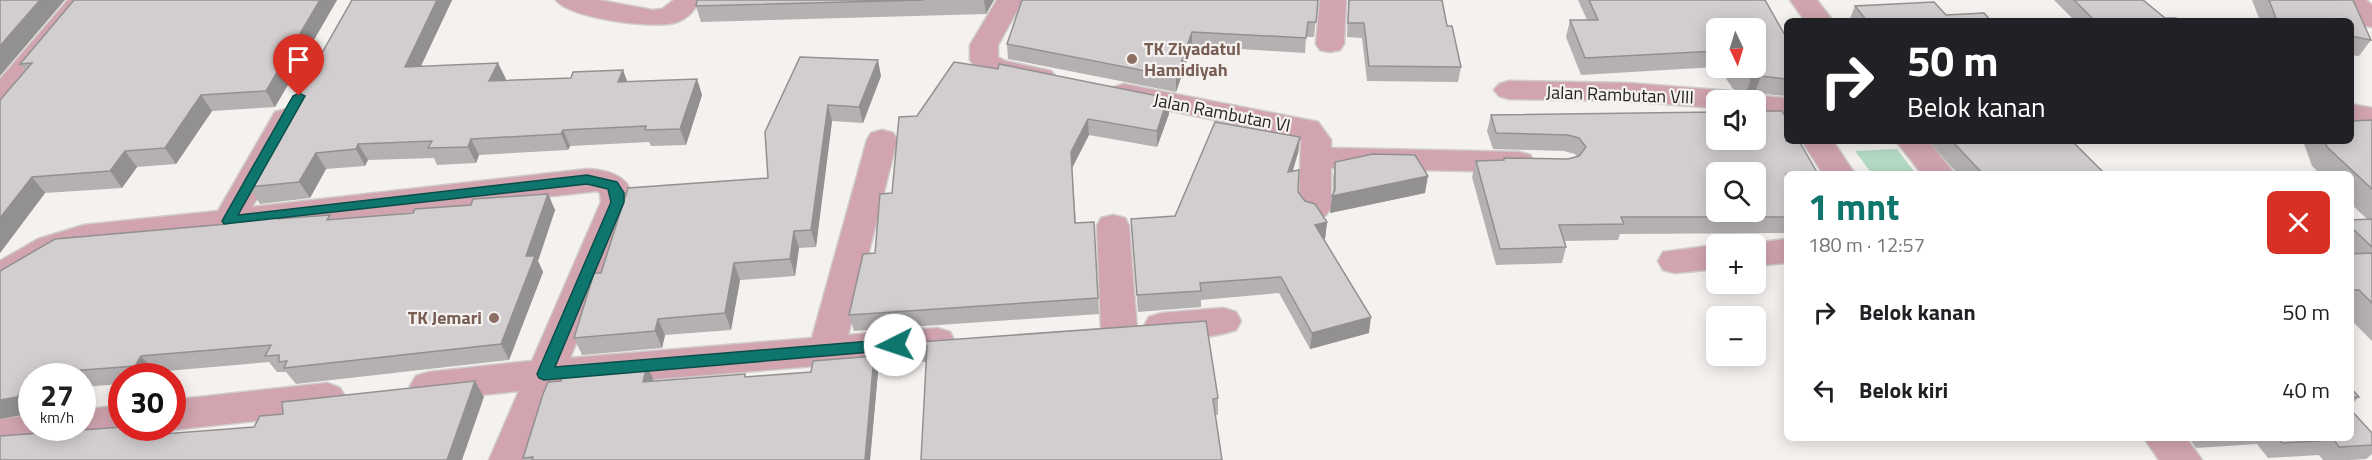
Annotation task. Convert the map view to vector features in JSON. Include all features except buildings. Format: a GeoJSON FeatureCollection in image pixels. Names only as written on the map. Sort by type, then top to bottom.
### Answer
{"type":"FeatureCollection","features":[{"type":"Feature","properties":{"kind":"street"},"geometry":{"type":"LineString","coordinates":[[0,97],[83,0]]}},
{"type":"Feature","properties":{"kind":"street"},"geometry":{"type":"LineString","coordinates":[[569,0],[655,20],[677,15],[687,0]]}},
{"type":"Feature","properties":{"kind":"street"},"geometry":{"type":"LineString","coordinates":[[1010,0],[984,45],[984,60],[996,68],[1065,82]]}},
{"type":"Feature","properties":{"kind":"street"},"geometry":{"type":"LineString","coordinates":[[1330,44],[1333,0]]}},
{"type":"Feature","properties":{"kind":"street"},"geometry":{"type":"LineString","coordinates":[[1803,0],[1817,18]]}},
{"type":"Feature","properties":{"kind":"street"},"geometry":{"type":"LineString","coordinates":[[2349,0],[2372,20]]}},
{"type":"Feature","properties":{"kind":"street","name":"Jalan Rambutan VI"},"geometry":{"type":"LineString","coordinates":[[1100,88],[1307,129],[1316,140],[1316,207]]}},
{"type":"Feature","properties":{"kind":"street","name":"Jalan Rambutan VIII"},"geometry":{"type":"LineString","coordinates":[[1509,90],[1628,92],[1706,98]]}},
{"type":"Feature","properties":{"kind":"street"},"geometry":{"type":"LineString","coordinates":[[228,221],[302,91]]}},
{"type":"Feature","properties":{"kind":"street"},"geometry":{"type":"LineString","coordinates":[[1766,105],[1784,107]]}},
{"type":"Feature","properties":{"kind":"street"},"geometry":{"type":"LineString","coordinates":[[2354,114],[2372,118]]}},
{"type":"Feature","properties":{"kind":"street"},"geometry":{"type":"LineString","coordinates":[[827,350],[882,140]]}},
{"type":"Feature","properties":{"kind":"street"},"geometry":{"type":"LineString","coordinates":[[1819,144],[1837,171]]}},
{"type":"Feature","properties":{"kind":"street"},"geometry":{"type":"LineString","coordinates":[[1914,144],[1936,171]]}},
{"type":"Feature","properties":{"kind":"street"},"geometry":{"type":"LineString","coordinates":[[1317,158],[1551,163]]}},
{"type":"Feature","properties":{"kind":"street"},"geometry":{"type":"LineString","coordinates":[[0,277],[40,252],[68,241],[587,180],[612,185],[618,193],[617,202],[509,460]]}},
{"type":"Feature","properties":{"kind":"street"},"geometry":{"type":"LineString","coordinates":[[1113,226],[1102,331],[1223,321]]}},
{"type":"Feature","properties":{"kind":"street"},"geometry":{"type":"LineString","coordinates":[[1766,253],[1784,251]]}},
{"type":"Feature","properties":{"kind":"street"},"geometry":{"type":"LineString","coordinates":[[1675,261],[1706,258]]}},
{"type":"Feature","properties":{"kind":"street"},"geometry":{"type":"LineString","coordinates":[[186,413],[544,374],[967,340]]}},
{"type":"Feature","properties":{"kind":"street"},"geometry":{"type":"LineString","coordinates":[[0,434],[18,432]]}},
{"type":"Feature","properties":{"kind":"street"},"geometry":{"type":"LineString","coordinates":[[2166,441],[2182,460]]}},
{"type":"Feature","properties":{"kind":"green space"},"geometry":{"type":"Polygon","coordinates":[[[1897,149],[1914,171],[1870,171],[1855,151],[1897,149]]]}},
{"type":"Feature","properties":{"kind":"place","name":"TK Ziyadatul Hamidiyah"},"geometry":{"type":"Point","coordinates":[1132,59]}},
{"type":"Feature","properties":{"kind":"place","name":"TK Jemari"},"geometry":{"type":"Point","coordinates":[494,318]}},
{"type":"Feature","properties":{"kind":"route"},"geometry":{"type":"LineString","coordinates":[[299,96],[228,221],[587,180],[612,185],[618,193],[617,202],[544,374],[895,345]]}}]}
